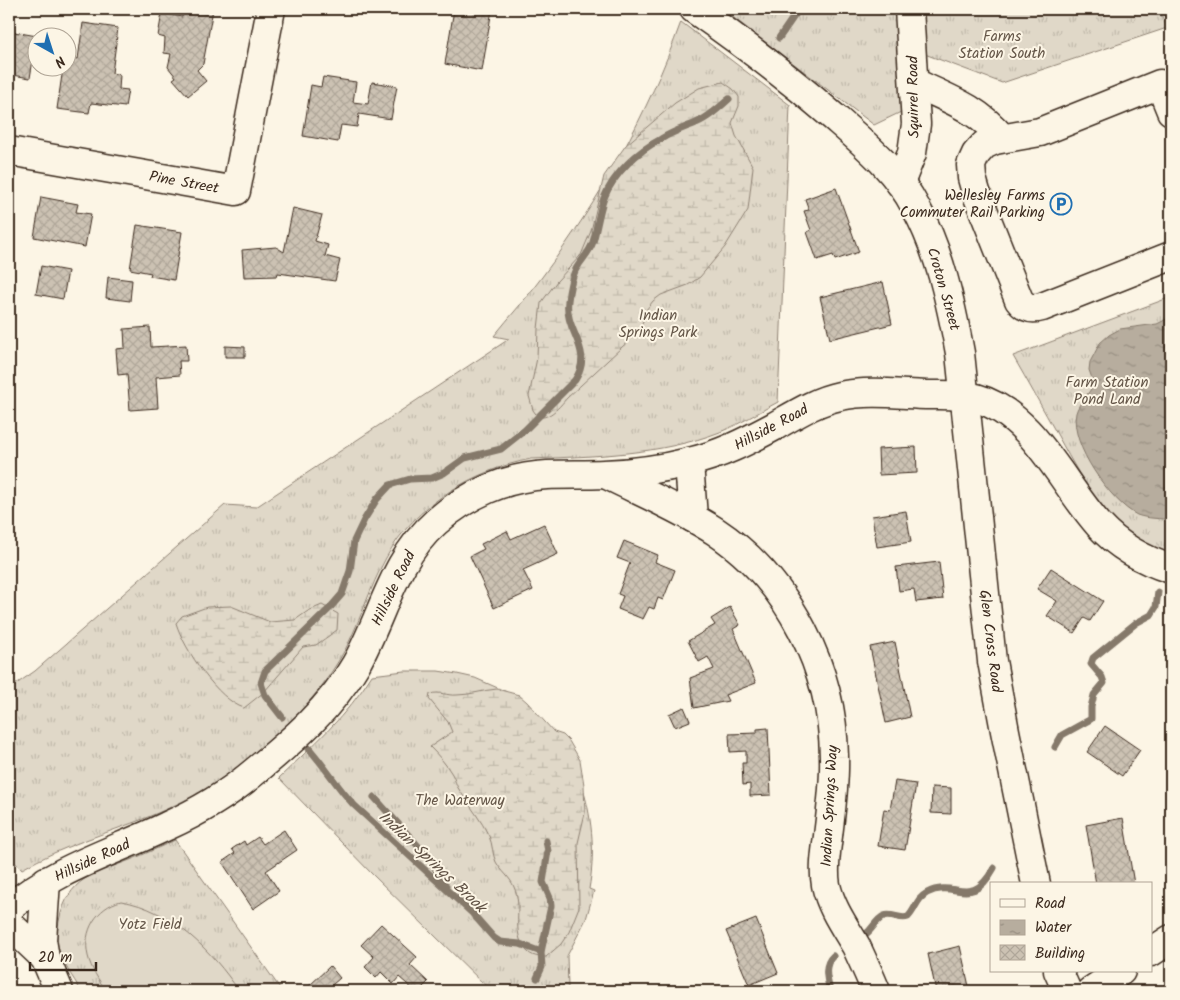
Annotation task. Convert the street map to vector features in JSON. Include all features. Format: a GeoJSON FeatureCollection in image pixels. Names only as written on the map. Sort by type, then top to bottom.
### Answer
{"type":"FeatureCollection","features":[{"type":"Feature","properties":{"kind":"street","name":"Pine Street"},"geometry":{"type":"LineString","coordinates":[[9,151],[236,191],[271,9]]}},
{"type":"Feature","properties":{"kind":"street","name":"Croton Street"},"geometry":{"type":"LineString","coordinates":[[694,9],[759,55],[802,89],[883,161],[900,183],[923,221],[941,272],[956,331],[966,396]]}},
{"type":"Feature","properties":{"kind":"street","name":"Squirrel Road"},"geometry":{"type":"LineString","coordinates":[[900,183],[914,143],[916,118],[909,9]]}},
{"type":"Feature","properties":{"kind":"street"},"geometry":{"type":"LineString","coordinates":[[914,83],[975,112],[989,123],[1002,138]]}},
{"type":"Feature","properties":{"kind":"street"},"geometry":{"type":"LineString","coordinates":[[1171,111],[1160,84],[1040,132],[1002,138],[990,142],[979,150],[971,166],[976,192],[1019,300],[1030,309],[1042,307],[1171,256]]}},
{"type":"Feature","properties":{"kind":"street","name":"Hillside Road"},"geometry":{"type":"LineString","coordinates":[[9,908],[46,881],[82,862],[156,831],[198,810],[238,784],[298,733],[323,708],[347,679],[364,649],[405,558],[418,539],[444,515],[479,494],[511,481],[546,475],[643,471],[689,462],[728,450],[812,406],[842,396],[874,393],[966,396]]}},
{"type":"Feature","properties":{"kind":"street"},"geometry":{"type":"LineString","coordinates":[[966,396],[994,405],[1019,423],[1088,512],[1110,536],[1131,552],[1171,570]]}},
{"type":"Feature","properties":{"kind":"street","name":"Glen Cross Road"},"geometry":{"type":"LineString","coordinates":[[966,396],[992,661],[1036,882]]}},
{"type":"Feature","properties":{"kind":"street"},"geometry":{"type":"LineString","coordinates":[[689,462],[693,518]]}},
{"type":"Feature","properties":{"kind":"street","name":"Indian Springs Way"},"geometry":{"type":"LineString","coordinates":[[606,474],[693,518],[715,531],[734,546],[767,578],[792,611],[805,634],[814,653],[828,700],[834,744],[834,781],[825,860],[826,886],[833,905],[856,947],[876,991]]}},
{"type":"Feature","properties":{"kind":"street"},"geometry":{"type":"LineString","coordinates":[[46,881],[42,932],[45,958],[59,991]]}},
{"type":"Feature","properties":{"kind":"street"},"geometry":{"type":"LineString","coordinates":[[9,924],[45,958]]}},
{"type":"Feature","properties":{"kind":"street"},"geometry":{"type":"LineString","coordinates":[[1152,951],[1171,939]]}},
{"type":"Feature","properties":{"kind":"street"},"geometry":{"type":"LineString","coordinates":[[1058,972],[1067,991]]}},
{"type":"Feature","properties":{"kind":"street"},"geometry":{"type":"LineString","coordinates":[[1091,991],[1120,972]]}},
{"type":"Feature","properties":{"kind":"green space"},"geometry":{"type":"Polygon","coordinates":[[[722,9],[896,9],[901,112],[874,125],[722,9]]]}},
{"type":"Feature","properties":{"kind":"green space","name":"Farms Station South"},"geometry":{"type":"Polygon","coordinates":[[[920,9],[1159,9],[1167,28],[1002,83],[922,53],[920,9]]]}},
{"type":"Feature","properties":{"kind":"green space","name":"Indian Springs Park"},"geometry":{"type":"Polygon","coordinates":[[[681,22],[790,105],[778,402],[720,432],[674,446],[627,453],[531,459],[510,464],[467,481],[429,506],[398,539],[380,569],[346,648],[334,668],[308,703],[274,736],[230,772],[184,801],[148,817],[68,847],[22,869],[9,857],[9,689],[35,671],[225,505],[256,507],[509,339],[494,336],[564,247],[603,186],[654,90],[681,22]]]}},
{"type":"Feature","properties":{"kind":"green space"},"geometry":{"type":"Polygon","coordinates":[[[723,82],[733,89],[739,97],[739,106],[732,123],[736,136],[753,167],[748,210],[725,247],[700,277],[688,285],[661,295],[653,301],[646,310],[642,324],[635,335],[554,412],[538,417],[533,410],[529,396],[537,358],[541,303],[557,281],[581,255],[591,231],[604,176],[626,145],[675,103],[699,88],[723,82]]]}},
{"type":"Feature","properties":{"kind":"green space","name":"Farm Station Pond Land"},"geometry":{"type":"Polygon","coordinates":[[[1171,297],[1171,554],[1150,545],[1132,534],[1102,507],[1079,474],[1013,356],[1171,297]]]}},
{"type":"Feature","properties":{"kind":"green space"},"geometry":{"type":"Polygon","coordinates":[[[322,605],[338,614],[337,630],[316,645],[303,647],[264,692],[244,708],[224,695],[203,672],[186,646],[176,623],[182,616],[207,607],[231,606],[270,622],[295,620],[308,611],[322,605]]]}},
{"type":"Feature","properties":{"kind":"green space","name":"The Waterway"},"geometry":{"type":"Polygon","coordinates":[[[404,671],[438,671],[457,674],[475,678],[507,692],[583,789],[592,839],[589,889],[594,891],[586,919],[567,956],[568,987],[563,991],[491,991],[373,875],[279,778],[341,717],[372,675],[404,671]]]}},
{"type":"Feature","properties":{"kind":"green space"},"geometry":{"type":"Polygon","coordinates":[[[497,689],[519,695],[554,732],[563,735],[569,741],[580,760],[584,785],[585,813],[578,843],[579,907],[569,932],[561,944],[546,957],[533,955],[523,946],[518,932],[518,902],[514,887],[496,862],[489,836],[459,789],[450,770],[430,747],[452,732],[448,722],[429,699],[430,694],[462,695],[497,689]]]}},
{"type":"Feature","properties":{"kind":"green space","name":"Yotz Field"},"geometry":{"type":"Polygon","coordinates":[[[175,840],[282,991],[81,991],[65,964],[58,947],[58,926],[66,900],[79,883],[97,872],[175,840]]]}},
{"type":"Feature","properties":{"kind":"green space"},"geometry":{"type":"Polygon","coordinates":[[[121,901],[157,913],[189,934],[216,961],[239,991],[106,991],[89,961],[87,938],[89,929],[98,914],[112,904],[121,901]]]}},
{"type":"Feature","properties":{"kind":"water","name":"Farm Station Pond Land"},"geometry":{"type":"Polygon","coordinates":[[[1171,317],[1171,520],[1137,515],[1116,498],[1104,485],[1085,455],[1079,440],[1076,413],[1094,384],[1089,370],[1090,362],[1100,343],[1120,329],[1157,324],[1171,317]]]}},
{"type":"Feature","properties":{"kind":"building"},"geometry":{"type":"Polygon","coordinates":[[[183,9],[213,9],[203,64],[197,70],[206,81],[188,96],[173,79],[176,77],[168,67],[171,54],[164,53],[165,38],[158,36],[162,13],[182,17],[183,9]]]}},
{"type":"Feature","properties":{"kind":"building"},"geometry":{"type":"Polygon","coordinates":[[[332,9],[368,9],[367,15],[332,9]]]}},
{"type":"Feature","properties":{"kind":"building"},"geometry":{"type":"Polygon","coordinates":[[[454,9],[492,9],[482,71],[445,64],[454,9]]]}},
{"type":"Feature","properties":{"kind":"building"},"geometry":{"type":"Polygon","coordinates":[[[83,23],[118,28],[112,73],[120,75],[119,89],[128,90],[125,107],[91,103],[89,113],[57,109],[62,78],[78,78],[78,59],[83,23]]]}},
{"type":"Feature","properties":{"kind":"building"},"geometry":{"type":"Polygon","coordinates":[[[14,32],[28,34],[28,78],[13,75],[11,88],[9,88],[9,50],[14,32]]]}},
{"type":"Feature","properties":{"kind":"building"},"geometry":{"type":"Polygon","coordinates":[[[323,77],[356,82],[353,102],[368,104],[372,82],[397,86],[391,119],[359,114],[357,127],[341,125],[338,142],[303,136],[311,85],[321,87],[323,77]]]}},
{"type":"Feature","properties":{"kind":"building"},"geometry":{"type":"Polygon","coordinates":[[[836,188],[859,252],[835,260],[833,255],[817,260],[807,232],[811,230],[804,211],[809,210],[805,199],[836,188]]]}},
{"type":"Feature","properties":{"kind":"building"},"geometry":{"type":"Polygon","coordinates":[[[41,197],[78,204],[76,212],[91,214],[85,247],[34,237],[41,197]]]}},
{"type":"Feature","properties":{"kind":"building"},"geometry":{"type":"Polygon","coordinates":[[[293,208],[322,215],[315,241],[328,245],[325,256],[340,260],[335,281],[278,273],[277,276],[244,277],[242,250],[276,247],[284,252],[293,208]]]}},
{"type":"Feature","properties":{"kind":"building"},"geometry":{"type":"Polygon","coordinates":[[[137,225],[182,232],[174,280],[150,276],[151,273],[130,269],[137,225]]]}},
{"type":"Feature","properties":{"kind":"building"},"geometry":{"type":"Polygon","coordinates":[[[41,266],[68,271],[63,299],[36,294],[41,266]]]}},
{"type":"Feature","properties":{"kind":"building"},"geometry":{"type":"Polygon","coordinates":[[[108,277],[132,280],[130,301],[106,298],[108,277]]]}},
{"type":"Feature","properties":{"kind":"building"},"geometry":{"type":"Polygon","coordinates":[[[883,282],[892,324],[830,339],[820,297],[883,282]]]}},
{"type":"Feature","properties":{"kind":"building"},"geometry":{"type":"Polygon","coordinates":[[[150,327],[151,347],[186,345],[187,361],[179,361],[180,375],[156,377],[158,408],[130,410],[127,374],[118,375],[116,349],[125,348],[124,329],[150,327]]]}},
{"type":"Feature","properties":{"kind":"building"},"geometry":{"type":"Polygon","coordinates":[[[225,346],[245,347],[245,357],[225,357],[225,346]]]}},
{"type":"Feature","properties":{"kind":"building"},"geometry":{"type":"Polygon","coordinates":[[[916,447],[917,473],[879,475],[878,449],[916,447]]]}},
{"type":"Feature","properties":{"kind":"building"},"geometry":{"type":"Polygon","coordinates":[[[906,511],[911,542],[877,547],[872,516],[906,511]]]}},
{"type":"Feature","properties":{"kind":"building"},"geometry":{"type":"Polygon","coordinates":[[[544,524],[558,554],[523,570],[533,590],[494,608],[470,556],[484,549],[481,544],[507,531],[511,539],[544,524]]]}},
{"type":"Feature","properties":{"kind":"building"},"geometry":{"type":"Polygon","coordinates":[[[624,541],[658,555],[655,562],[675,570],[663,600],[658,598],[654,609],[649,607],[643,619],[618,609],[623,596],[618,594],[630,563],[617,558],[624,541]]]}},
{"type":"Feature","properties":{"kind":"building"},"geometry":{"type":"Polygon","coordinates":[[[939,562],[943,599],[916,602],[914,589],[899,591],[896,567],[939,562]]]}},
{"type":"Feature","properties":{"kind":"building"},"geometry":{"type":"Polygon","coordinates":[[[1051,568],[1103,601],[1090,621],[1084,618],[1074,633],[1047,616],[1057,601],[1037,589],[1051,568]]]}},
{"type":"Feature","properties":{"kind":"building"},"geometry":{"type":"Polygon","coordinates":[[[730,607],[740,625],[733,629],[756,683],[725,695],[728,701],[694,708],[690,678],[714,669],[708,657],[699,662],[688,641],[715,625],[711,619],[730,607]]]}},
{"type":"Feature","properties":{"kind":"building"},"geometry":{"type":"Polygon","coordinates":[[[895,642],[910,717],[886,723],[870,647],[895,642]]]}},
{"type":"Feature","properties":{"kind":"building"},"geometry":{"type":"Polygon","coordinates":[[[684,707],[690,721],[675,727],[669,714],[684,707]]]}},
{"type":"Feature","properties":{"kind":"building"},"geometry":{"type":"Polygon","coordinates":[[[1105,726],[1140,750],[1122,776],[1087,752],[1105,726]]]}},
{"type":"Feature","properties":{"kind":"building"},"geometry":{"type":"Polygon","coordinates":[[[768,728],[771,795],[750,796],[750,784],[743,785],[742,763],[746,763],[746,751],[730,752],[729,734],[757,733],[757,729],[768,728]]]}},
{"type":"Feature","properties":{"kind":"building"},"geometry":{"type":"Polygon","coordinates":[[[895,781],[916,784],[905,850],[878,846],[884,809],[890,810],[895,781]]]}},
{"type":"Feature","properties":{"kind":"building"},"geometry":{"type":"Polygon","coordinates":[[[932,787],[951,788],[951,814],[931,813],[932,787]]]}},
{"type":"Feature","properties":{"kind":"building"},"geometry":{"type":"Polygon","coordinates":[[[1123,818],[1134,882],[1096,882],[1086,825],[1123,818]]]}},
{"type":"Feature","properties":{"kind":"building"},"geometry":{"type":"Polygon","coordinates":[[[284,830],[297,850],[266,871],[279,891],[253,909],[222,862],[235,853],[232,849],[244,841],[246,845],[258,837],[263,844],[284,830]]]}},
{"type":"Feature","properties":{"kind":"building"},"geometry":{"type":"Polygon","coordinates":[[[756,919],[778,973],[749,985],[726,931],[756,919]]]}},
{"type":"Feature","properties":{"kind":"building"},"geometry":{"type":"Polygon","coordinates":[[[381,924],[417,957],[410,965],[428,982],[419,991],[415,991],[399,977],[393,984],[381,972],[376,978],[365,967],[374,957],[361,945],[381,924]]]}},
{"type":"Feature","properties":{"kind":"building"},"geometry":{"type":"Polygon","coordinates":[[[960,946],[970,991],[936,991],[928,954],[960,946]]]}},
{"type":"Feature","properties":{"kind":"building"},"geometry":{"type":"Polygon","coordinates":[[[330,966],[340,978],[325,991],[312,991],[308,987],[330,966]]]}},
{"type":"Feature","properties":{"kind":"waterway","name":"Indian Springs Brook"},"geometry":{"type":"LineString","coordinates":[[779,38],[799,9]]}},
{"type":"Feature","properties":{"kind":"waterway","name":"Indian Springs Brook"},"geometry":{"type":"LineString","coordinates":[[282,717],[265,695],[261,683],[265,671],[342,594],[350,571],[354,541],[377,499],[390,485],[410,479],[432,478],[444,473],[465,458],[501,449],[525,430],[575,380],[582,359],[581,350],[568,312],[570,289],[575,271],[593,242],[602,203],[608,189],[635,156],[669,134],[705,118],[729,99]]}},
{"type":"Feature","properties":{"kind":"waterway"},"geometry":{"type":"LineString","coordinates":[[1169,552],[1171,548]]}},
{"type":"Feature","properties":{"kind":"waterway"},"geometry":{"type":"LineString","coordinates":[[1055,747],[1062,735],[1091,719],[1094,695],[1104,683],[1102,677],[1091,664],[1093,658],[1136,623],[1151,615],[1156,607],[1158,592]]}},
{"type":"Feature","properties":{"kind":"waterway","name":"Indian Springs Brook"},"geometry":{"type":"LineString","coordinates":[[305,744],[354,805],[472,913],[494,938],[500,942],[520,944],[541,952],[542,967],[537,978]]}},
{"type":"Feature","properties":{"kind":"waterway"},"geometry":{"type":"LineString","coordinates":[[374,797],[429,858],[446,886]]}},
{"type":"Feature","properties":{"kind":"waterway"},"geometry":{"type":"LineString","coordinates":[[541,952],[551,906],[550,898],[543,882],[548,851],[546,841]]}},
{"type":"Feature","properties":{"kind":"waterway"},"geometry":{"type":"LineString","coordinates":[[867,933],[884,916],[908,917],[921,898],[927,893],[937,889],[970,891],[977,888],[985,881],[994,868]]}},
{"type":"Feature","properties":{"kind":"waterway"},"geometry":{"type":"LineString","coordinates":[[830,991],[827,968],[833,956]]}},
{"type":"Feature","properties":{"kind":"place","name":"Wellesley Farms Commuter Rail Parking"},"geometry":{"type":"Point","coordinates":[1061,204]}}]}
